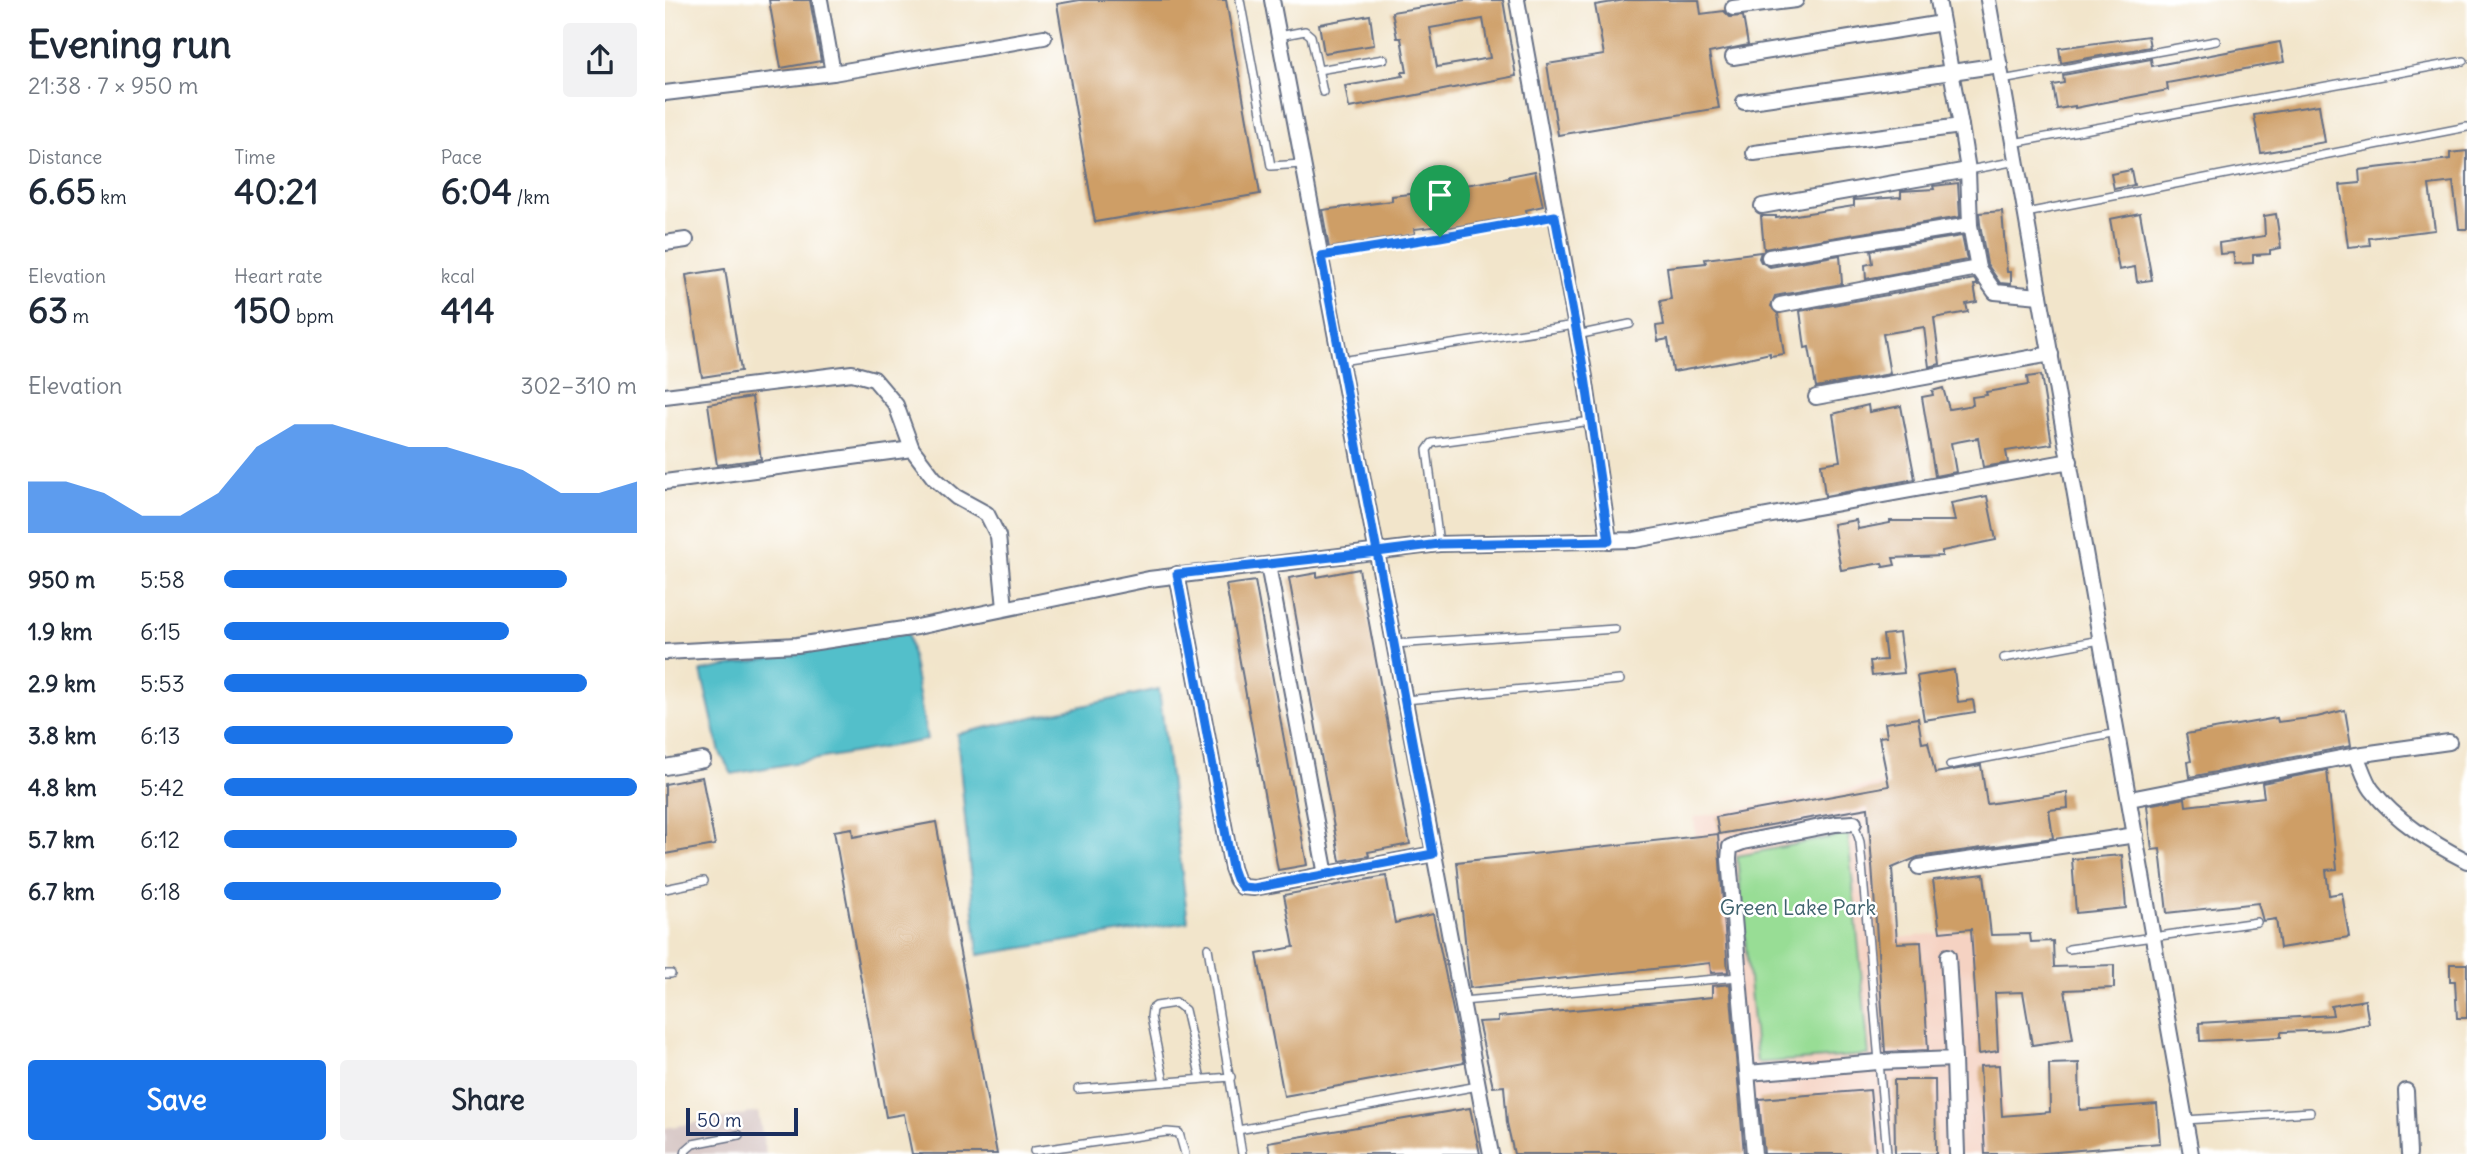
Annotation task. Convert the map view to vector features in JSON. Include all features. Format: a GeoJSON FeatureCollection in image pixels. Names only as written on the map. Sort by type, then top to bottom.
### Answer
{"type":"FeatureCollection","features":[{"type":"Feature","properties":{"kind":"street"},"geometry":{"type":"LineString","coordinates":[[820,0],[833,74]]}},
{"type":"Feature","properties":{"kind":"street"},"geometry":{"type":"LineString","coordinates":[[1272,0],[1491,1154]]}},
{"type":"Feature","properties":{"kind":"street"},"geometry":{"type":"LineString","coordinates":[[1517,0],[1577,330],[1609,541]]}},
{"type":"Feature","properties":{"kind":"street"},"geometry":{"type":"LineString","coordinates":[[1733,8],[1795,0]]}},
{"type":"Feature","properties":{"kind":"street"},"geometry":{"type":"LineString","coordinates":[[1938,0],[1968,170],[1970,225],[1978,268],[1995,292],[2041,296]]}},
{"type":"Feature","properties":{"kind":"street"},"geometry":{"type":"LineString","coordinates":[[1988,0],[2192,1154]]}},
{"type":"Feature","properties":{"kind":"street"},"geometry":{"type":"LineString","coordinates":[[1733,57],[1942,23]]}},
{"type":"Feature","properties":{"kind":"street"},"geometry":{"type":"LineString","coordinates":[[665,93],[833,74],[1044,37]]}},
{"type":"Feature","properties":{"kind":"street"},"geometry":{"type":"LineString","coordinates":[[1744,102],[2000,65]]}},
{"type":"Feature","properties":{"kind":"street"},"geometry":{"type":"LineString","coordinates":[[1753,153],[1961,125]]}},
{"type":"Feature","properties":{"kind":"street"},"geometry":{"type":"LineString","coordinates":[[1762,206],[1968,170]]}},
{"type":"Feature","properties":{"kind":"street"},"geometry":{"type":"LineString","coordinates":[[1769,257],[1970,225]]}},
{"type":"Feature","properties":{"kind":"street"},"geometry":{"type":"LineString","coordinates":[[665,243],[686,240]]}},
{"type":"Feature","properties":{"kind":"street"},"geometry":{"type":"LineString","coordinates":[[1780,305],[1978,268]]}},
{"type":"Feature","properties":{"kind":"street"},"geometry":{"type":"LineString","coordinates":[[1816,397],[2051,354]]}},
{"type":"Feature","properties":{"kind":"street"},"geometry":{"type":"LineString","coordinates":[[665,396],[852,373],[874,379],[896,405],[912,449],[934,478],[956,497],[987,514],[998,536],[1005,608]]}},
{"type":"Feature","properties":{"kind":"street"},"geometry":{"type":"LineString","coordinates":[[665,482],[912,449]]}},
{"type":"Feature","properties":{"kind":"street"},"geometry":{"type":"LineString","coordinates":[[665,652],[797,645],[916,627],[1177,574],[1439,544],[1635,540],[2070,461]]}},
{"type":"Feature","properties":{"kind":"street"},"geometry":{"type":"LineString","coordinates":[[1268,565],[1326,876]]}},
{"type":"Feature","properties":{"kind":"street"},"geometry":{"type":"LineString","coordinates":[[1177,574],[1236,879],[1242,887],[1254,888],[1326,876],[1433,854]]}},
{"type":"Feature","properties":{"kind":"street"},"geometry":{"type":"LineString","coordinates":[[2130,799],[2356,755],[2449,742]]}},
{"type":"Feature","properties":{"kind":"street"},"geometry":{"type":"LineString","coordinates":[[2356,755],[2371,789],[2409,826],[2434,844],[2467,861]]}},
{"type":"Feature","properties":{"kind":"street"},"geometry":{"type":"LineString","coordinates":[[665,767],[703,760]]}},
{"type":"Feature","properties":{"kind":"street"},"geometry":{"type":"LineString","coordinates":[[1754,1154],[1730,847],[1743,842],[1836,824],[1854,823]]}},
{"type":"Feature","properties":{"kind":"street"},"geometry":{"type":"LineString","coordinates":[[1919,867],[2136,835]]}},
{"type":"Feature","properties":{"kind":"street"},"geometry":{"type":"LineString","coordinates":[[1948,956],[1957,1154]]}},
{"type":"Feature","properties":{"kind":"street"},"geometry":{"type":"LineString","coordinates":[[1748,1073],[1878,1062],[1954,1059]]}},
{"type":"Feature","properties":{"kind":"street"},"geometry":{"type":"LineString","coordinates":[[2406,1091],[2409,1154]]}},
{"type":"Feature","properties":{"kind":"lane"},"geometry":{"type":"LineString","coordinates":[[1240,0],[1271,166],[1303,164]]}},
{"type":"Feature","properties":{"kind":"lane"},"geometry":{"type":"LineString","coordinates":[[1278,36],[1305,31],[1311,36],[1322,92]]}},
{"type":"Feature","properties":{"kind":"lane"},"geometry":{"type":"LineString","coordinates":[[2002,80],[2216,41]]}},
{"type":"Feature","properties":{"kind":"lane"},"geometry":{"type":"LineString","coordinates":[[1318,70],[1384,59]]}},
{"type":"Feature","properties":{"kind":"lane"},"geometry":{"type":"LineString","coordinates":[[2013,143],[2465,61]]}},
{"type":"Feature","properties":{"kind":"lane"},"geometry":{"type":"LineString","coordinates":[[2026,214],[2467,127]]}},
{"type":"Feature","properties":{"kind":"lane"},"geometry":{"type":"LineString","coordinates":[[1968,170],[2017,161]]}},
{"type":"Feature","properties":{"kind":"lane"},"geometry":{"type":"LineString","coordinates":[[1321,256],[1555,216]]}},
{"type":"Feature","properties":{"kind":"lane"},"geometry":{"type":"LineString","coordinates":[[1341,361],[1630,324]]}},
{"type":"Feature","properties":{"kind":"lane"},"geometry":{"type":"LineString","coordinates":[[1439,544],[1427,450],[1432,443],[1591,421]]}},
{"type":"Feature","properties":{"kind":"lane"},"geometry":{"type":"LineString","coordinates":[[1394,644],[1615,629]]}},
{"type":"Feature","properties":{"kind":"lane"},"geometry":{"type":"LineString","coordinates":[[2004,658],[2101,639]]}},
{"type":"Feature","properties":{"kind":"lane"},"geometry":{"type":"LineString","coordinates":[[1405,700],[1620,680]]}},
{"type":"Feature","properties":{"kind":"lane"},"geometry":{"type":"LineString","coordinates":[[1950,765],[2118,733]]}},
{"type":"Feature","properties":{"kind":"lane"},"geometry":{"type":"LineString","coordinates":[[1854,823],[1860,842],[1887,1154]]}},
{"type":"Feature","properties":{"kind":"lane"},"geometry":{"type":"LineString","coordinates":[[665,889],[704,881]]}},
{"type":"Feature","properties":{"kind":"lane"},"geometry":{"type":"LineString","coordinates":[[2069,949],[2257,922]]}},
{"type":"Feature","properties":{"kind":"lane"},"geometry":{"type":"LineString","coordinates":[[1208,948],[1242,1154]]}},
{"type":"Feature","properties":{"kind":"lane"},"geometry":{"type":"LineString","coordinates":[[1462,1001],[1739,977]]}},
{"type":"Feature","properties":{"kind":"lane"},"geometry":{"type":"LineString","coordinates":[[1164,1082],[1151,1017],[1152,1009],[1176,1003],[1185,1010],[1202,1079]]}},
{"type":"Feature","properties":{"kind":"lane"},"geometry":{"type":"LineString","coordinates":[[1078,1089],[1231,1077]]}},
{"type":"Feature","properties":{"kind":"lane"},"geometry":{"type":"LineString","coordinates":[[1238,1130],[1478,1086]]}},
{"type":"Feature","properties":{"kind":"lane"},"geometry":{"type":"LineString","coordinates":[[2185,1119],[2309,1112]]}},
{"type":"Feature","properties":{"kind":"lane"},"geometry":{"type":"LineString","coordinates":[[1034,1151],[1167,1132],[1179,1133],[1185,1154]]}},
{"type":"Feature","properties":{"kind":"lane"},"geometry":{"type":"LineString","coordinates":[[685,1154],[693,1144],[739,1135]]}},
{"type":"Feature","properties":{"kind":"shaded area"},"geometry":{"type":"Polygon","coordinates":[[[1883,783],[1899,938],[1991,928],[2008,1154],[1723,1154],[1694,817],[1883,783]]]}},
{"type":"Feature","properties":{"kind":"shaded area"},"geometry":{"type":"Polygon","coordinates":[[[758,1112],[766,1154],[665,1154],[665,1128],[758,1112]]]}},
{"type":"Feature","properties":{"kind":"green space","name":"Green Lake Park"},"geometry":{"type":"Polygon","coordinates":[[[1848,834],[1869,1055],[1757,1063],[1737,856],[1848,834]]]}},
{"type":"Feature","properties":{"kind":"water"},"geometry":{"type":"Polygon","coordinates":[[[908,633],[927,740],[732,774],[720,753],[701,671],[908,633]]]}},
{"type":"Feature","properties":{"kind":"water"},"geometry":{"type":"Polygon","coordinates":[[[1159,689],[1188,922],[978,955],[957,734],[1159,689]]]}},
{"type":"Feature","properties":{"kind":"building"},"geometry":{"type":"Polygon","coordinates":[[[769,0],[810,0],[821,61],[781,68],[769,0]]]}},
{"type":"Feature","properties":{"kind":"building"},"geometry":{"type":"Polygon","coordinates":[[[1080,0],[1226,0],[1260,194],[1095,222],[1057,4],[1080,0]]]}},
{"type":"Feature","properties":{"kind":"building"},"geometry":{"type":"Polygon","coordinates":[[[1465,0],[1503,0],[1516,76],[1349,108],[1345,86],[1403,76],[1402,72],[1407,72],[1401,38],[1397,38],[1392,12],[1465,0]],[[1483,19],[1430,28],[1437,67],[1490,58],[1483,19]]]}},
{"type":"Feature","properties":{"kind":"building"},"geometry":{"type":"Polygon","coordinates":[[[1625,0],[1699,0],[1701,14],[1724,11],[1730,17],[1743,16],[1748,45],[1709,53],[1719,108],[1558,135],[1547,64],[1604,55],[1595,5],[1625,0]]]}},
{"type":"Feature","properties":{"kind":"building"},"geometry":{"type":"Polygon","coordinates":[[[1370,15],[1374,45],[1324,53],[1319,24],[1370,15]]]}},
{"type":"Feature","properties":{"kind":"building"},"geometry":{"type":"Polygon","coordinates":[[[2148,36],[2150,47],[2061,63],[2059,48],[2148,36]]]}},
{"type":"Feature","properties":{"kind":"building"},"geometry":{"type":"Polygon","coordinates":[[[2280,42],[2284,62],[2167,83],[2168,90],[2057,109],[2053,85],[2064,83],[2063,75],[2151,59],[2152,66],[2280,42]]]}},
{"type":"Feature","properties":{"kind":"building"},"geometry":{"type":"Polygon","coordinates":[[[2319,105],[2325,142],[2261,153],[2254,115],[2319,105]]]}},
{"type":"Feature","properties":{"kind":"building"},"geometry":{"type":"Polygon","coordinates":[[[2467,151],[2467,229],[2459,229],[2453,182],[2429,185],[2435,230],[2369,238],[2370,245],[2348,247],[2340,185],[2360,183],[2359,170],[2450,159],[2450,153],[2467,151]]]}},
{"type":"Feature","properties":{"kind":"building"},"geometry":{"type":"Polygon","coordinates":[[[2131,170],[2134,185],[2114,189],[2111,174],[2131,170]]]}},
{"type":"Feature","properties":{"kind":"building"},"geometry":{"type":"Polygon","coordinates":[[[1535,171],[1543,206],[1526,210],[1527,215],[1441,229],[1440,226],[1414,229],[1415,234],[1329,248],[1322,210],[1392,201],[1392,196],[1460,189],[1459,186],[1535,171]]]}},
{"type":"Feature","properties":{"kind":"building"},"geometry":{"type":"Polygon","coordinates":[[[1958,183],[1960,217],[1764,249],[1761,216],[1776,218],[1854,206],[1854,200],[1901,197],[1901,191],[1934,189],[1933,186],[1958,183]]]}},
{"type":"Feature","properties":{"kind":"building"},"geometry":{"type":"Polygon","coordinates":[[[2002,211],[2007,272],[2011,272],[2011,284],[2000,283],[1987,264],[1980,224],[1979,213],[2002,211]]]}},
{"type":"Feature","properties":{"kind":"building"},"geometry":{"type":"Polygon","coordinates":[[[2140,213],[2152,280],[2137,282],[2135,267],[2119,270],[2110,219],[2140,213]]]}},
{"type":"Feature","properties":{"kind":"building"},"geometry":{"type":"Polygon","coordinates":[[[2276,214],[2281,248],[2270,250],[2270,254],[2253,255],[2253,263],[2235,264],[2233,253],[2220,254],[2219,243],[2265,236],[2264,216],[2276,214]]]}},
{"type":"Feature","properties":{"kind":"building"},"geometry":{"type":"Polygon","coordinates":[[[1962,236],[1967,260],[1866,279],[1865,265],[1873,263],[1871,250],[1962,236]]]}},
{"type":"Feature","properties":{"kind":"building"},"geometry":{"type":"Polygon","coordinates":[[[1761,252],[1761,262],[1770,267],[1840,255],[1842,284],[1775,296],[1771,306],[1778,314],[1784,354],[1770,356],[1770,353],[1673,372],[1668,339],[1658,341],[1656,326],[1664,325],[1660,301],[1671,299],[1667,267],[1706,263],[1705,259],[1761,252]]]}},
{"type":"Feature","properties":{"kind":"building"},"geometry":{"type":"Polygon","coordinates":[[[725,269],[741,371],[702,377],[686,275],[725,269]]]}},
{"type":"Feature","properties":{"kind":"building"},"geometry":{"type":"Polygon","coordinates":[[[1974,279],[1978,285],[1974,285],[1977,302],[1966,304],[1968,312],[1934,318],[1940,364],[1929,367],[1924,327],[1883,334],[1890,374],[1816,387],[1809,347],[1805,348],[1800,311],[1974,279]]]}},
{"type":"Feature","properties":{"kind":"building"},"geometry":{"type":"Polygon","coordinates":[[[2041,375],[2052,444],[2006,451],[2008,463],[1983,467],[1978,438],[1951,443],[1956,472],[1935,476],[1922,397],[1933,395],[1932,391],[1943,388],[1949,409],[1973,405],[1972,397],[2028,385],[2027,377],[2041,375]]]}},
{"type":"Feature","properties":{"kind":"building"},"geometry":{"type":"Polygon","coordinates":[[[752,397],[761,459],[717,465],[708,404],[752,397]]]}},
{"type":"Feature","properties":{"kind":"building"},"geometry":{"type":"Polygon","coordinates":[[[1868,405],[1869,412],[1901,406],[1915,479],[1825,496],[1821,464],[1840,461],[1833,414],[1868,405]]]}},
{"type":"Feature","properties":{"kind":"building"},"geometry":{"type":"Polygon","coordinates":[[[1987,496],[1996,540],[1942,551],[1942,556],[1893,558],[1895,565],[1883,567],[1882,563],[1841,570],[1833,524],[1856,520],[1858,529],[1890,521],[1955,521],[1951,503],[1987,496]]]}},
{"type":"Feature","properties":{"kind":"building"},"geometry":{"type":"Polygon","coordinates":[[[1359,569],[1410,844],[1368,852],[1369,856],[1340,861],[1289,578],[1317,573],[1317,577],[1359,569]]]}},
{"type":"Feature","properties":{"kind":"building"},"geometry":{"type":"Polygon","coordinates":[[[1255,581],[1307,865],[1278,870],[1226,585],[1255,581]]]}},
{"type":"Feature","properties":{"kind":"building"},"geometry":{"type":"Polygon","coordinates":[[[1899,633],[1904,673],[1872,676],[1870,661],[1886,660],[1883,635],[1899,633]]]}},
{"type":"Feature","properties":{"kind":"building"},"geometry":{"type":"Polygon","coordinates":[[[1954,670],[1958,702],[1973,700],[1975,712],[1924,720],[1917,676],[1954,670]]]}},
{"type":"Feature","properties":{"kind":"building"},"geometry":{"type":"Polygon","coordinates":[[[2345,710],[2351,746],[2190,777],[2188,762],[2191,761],[2186,734],[2277,718],[2278,722],[2317,717],[2345,710]]]}},
{"type":"Feature","properties":{"kind":"building"},"geometry":{"type":"Polygon","coordinates":[[[1918,718],[1922,743],[1928,742],[1935,773],[1981,765],[1987,804],[2067,792],[2068,808],[2049,810],[2053,838],[1918,857],[1892,868],[1897,943],[1921,942],[1928,1050],[1885,1052],[1868,808],[1719,834],[1716,817],[1889,786],[1879,737],[1887,736],[1885,723],[1918,718]]]}},
{"type":"Feature","properties":{"kind":"building"},"geometry":{"type":"Polygon","coordinates":[[[2327,770],[2337,869],[2326,870],[2329,895],[2342,893],[2349,937],[2280,948],[2276,919],[2263,921],[2258,903],[2167,913],[2160,849],[2152,850],[2147,805],[2185,798],[2186,806],[2264,797],[2262,783],[2327,770]]]}},
{"type":"Feature","properties":{"kind":"building"},"geometry":{"type":"Polygon","coordinates":[[[702,777],[715,845],[665,854],[665,784],[702,777]]]}},
{"type":"Feature","properties":{"kind":"building"},"geometry":{"type":"Polygon","coordinates":[[[936,822],[997,1154],[912,1154],[904,1114],[886,1117],[834,831],[852,828],[853,837],[936,822]]]}},
{"type":"Feature","properties":{"kind":"building"},"geometry":{"type":"Polygon","coordinates":[[[1718,834],[1728,972],[1711,973],[1710,963],[1470,988],[1457,862],[1718,834]]]}},
{"type":"Feature","properties":{"kind":"building"},"geometry":{"type":"Polygon","coordinates":[[[2122,855],[2126,908],[2076,913],[2072,859],[2122,855]]]}},
{"type":"Feature","properties":{"kind":"building"},"geometry":{"type":"Polygon","coordinates":[[[1984,874],[1991,935],[2030,934],[2031,942],[2053,941],[2054,967],[2114,965],[2114,988],[2065,990],[2073,1039],[2032,1045],[2023,992],[1995,993],[1998,1051],[1979,1054],[1971,929],[1940,932],[1933,880],[1984,874]]]}},
{"type":"Feature","properties":{"kind":"building"},"geometry":{"type":"Polygon","coordinates":[[[1386,876],[1395,923],[1433,914],[1464,1063],[1284,1096],[1257,954],[1294,947],[1284,895],[1386,876]]]}},
{"type":"Feature","properties":{"kind":"building"},"geometry":{"type":"Polygon","coordinates":[[[2450,964],[2467,964],[2467,1018],[2457,1018],[2455,981],[2450,981],[2450,964]]]}},
{"type":"Feature","properties":{"kind":"building"},"geometry":{"type":"Polygon","coordinates":[[[1730,984],[1744,1154],[1514,1154],[1507,1123],[1504,1086],[1493,1087],[1478,1022],[1498,1021],[1498,1017],[1712,997],[1712,986],[1730,984]]]}},
{"type":"Feature","properties":{"kind":"building"},"geometry":{"type":"Polygon","coordinates":[[[2365,1000],[2369,1024],[2336,1030],[2281,1032],[2281,1037],[2200,1041],[2199,1023],[2333,1015],[2331,1006],[2365,1000]]]}},
{"type":"Feature","properties":{"kind":"building"},"geometry":{"type":"Polygon","coordinates":[[[2079,1063],[2080,1110],[2157,1104],[2160,1143],[2033,1154],[1985,1154],[1980,1066],[1999,1065],[2002,1116],[2050,1112],[2049,1064],[2079,1063]]]}},
{"type":"Feature","properties":{"kind":"building"},"geometry":{"type":"Polygon","coordinates":[[[1894,1080],[1935,1080],[1936,1154],[1895,1154],[1894,1080]]]}},
{"type":"Feature","properties":{"kind":"building"},"geometry":{"type":"Polygon","coordinates":[[[1870,1090],[1876,1154],[1764,1154],[1759,1099],[1870,1090]]]}},
{"type":"Feature","properties":{"kind":"building"},"geometry":{"type":"Polygon","coordinates":[[[1470,1108],[1480,1154],[1270,1154],[1268,1142],[1470,1108]]]}},
{"type":"Feature","properties":{"kind":"route"},"geometry":{"type":"LineString","coordinates":[[1440,237],[1321,256],[1377,552],[1177,574],[1232,868],[1242,887],[1254,888],[1326,876],[1433,854],[1377,552],[1439,544],[1609,541],[1585,377],[1555,216],[1440,237]]}}]}
